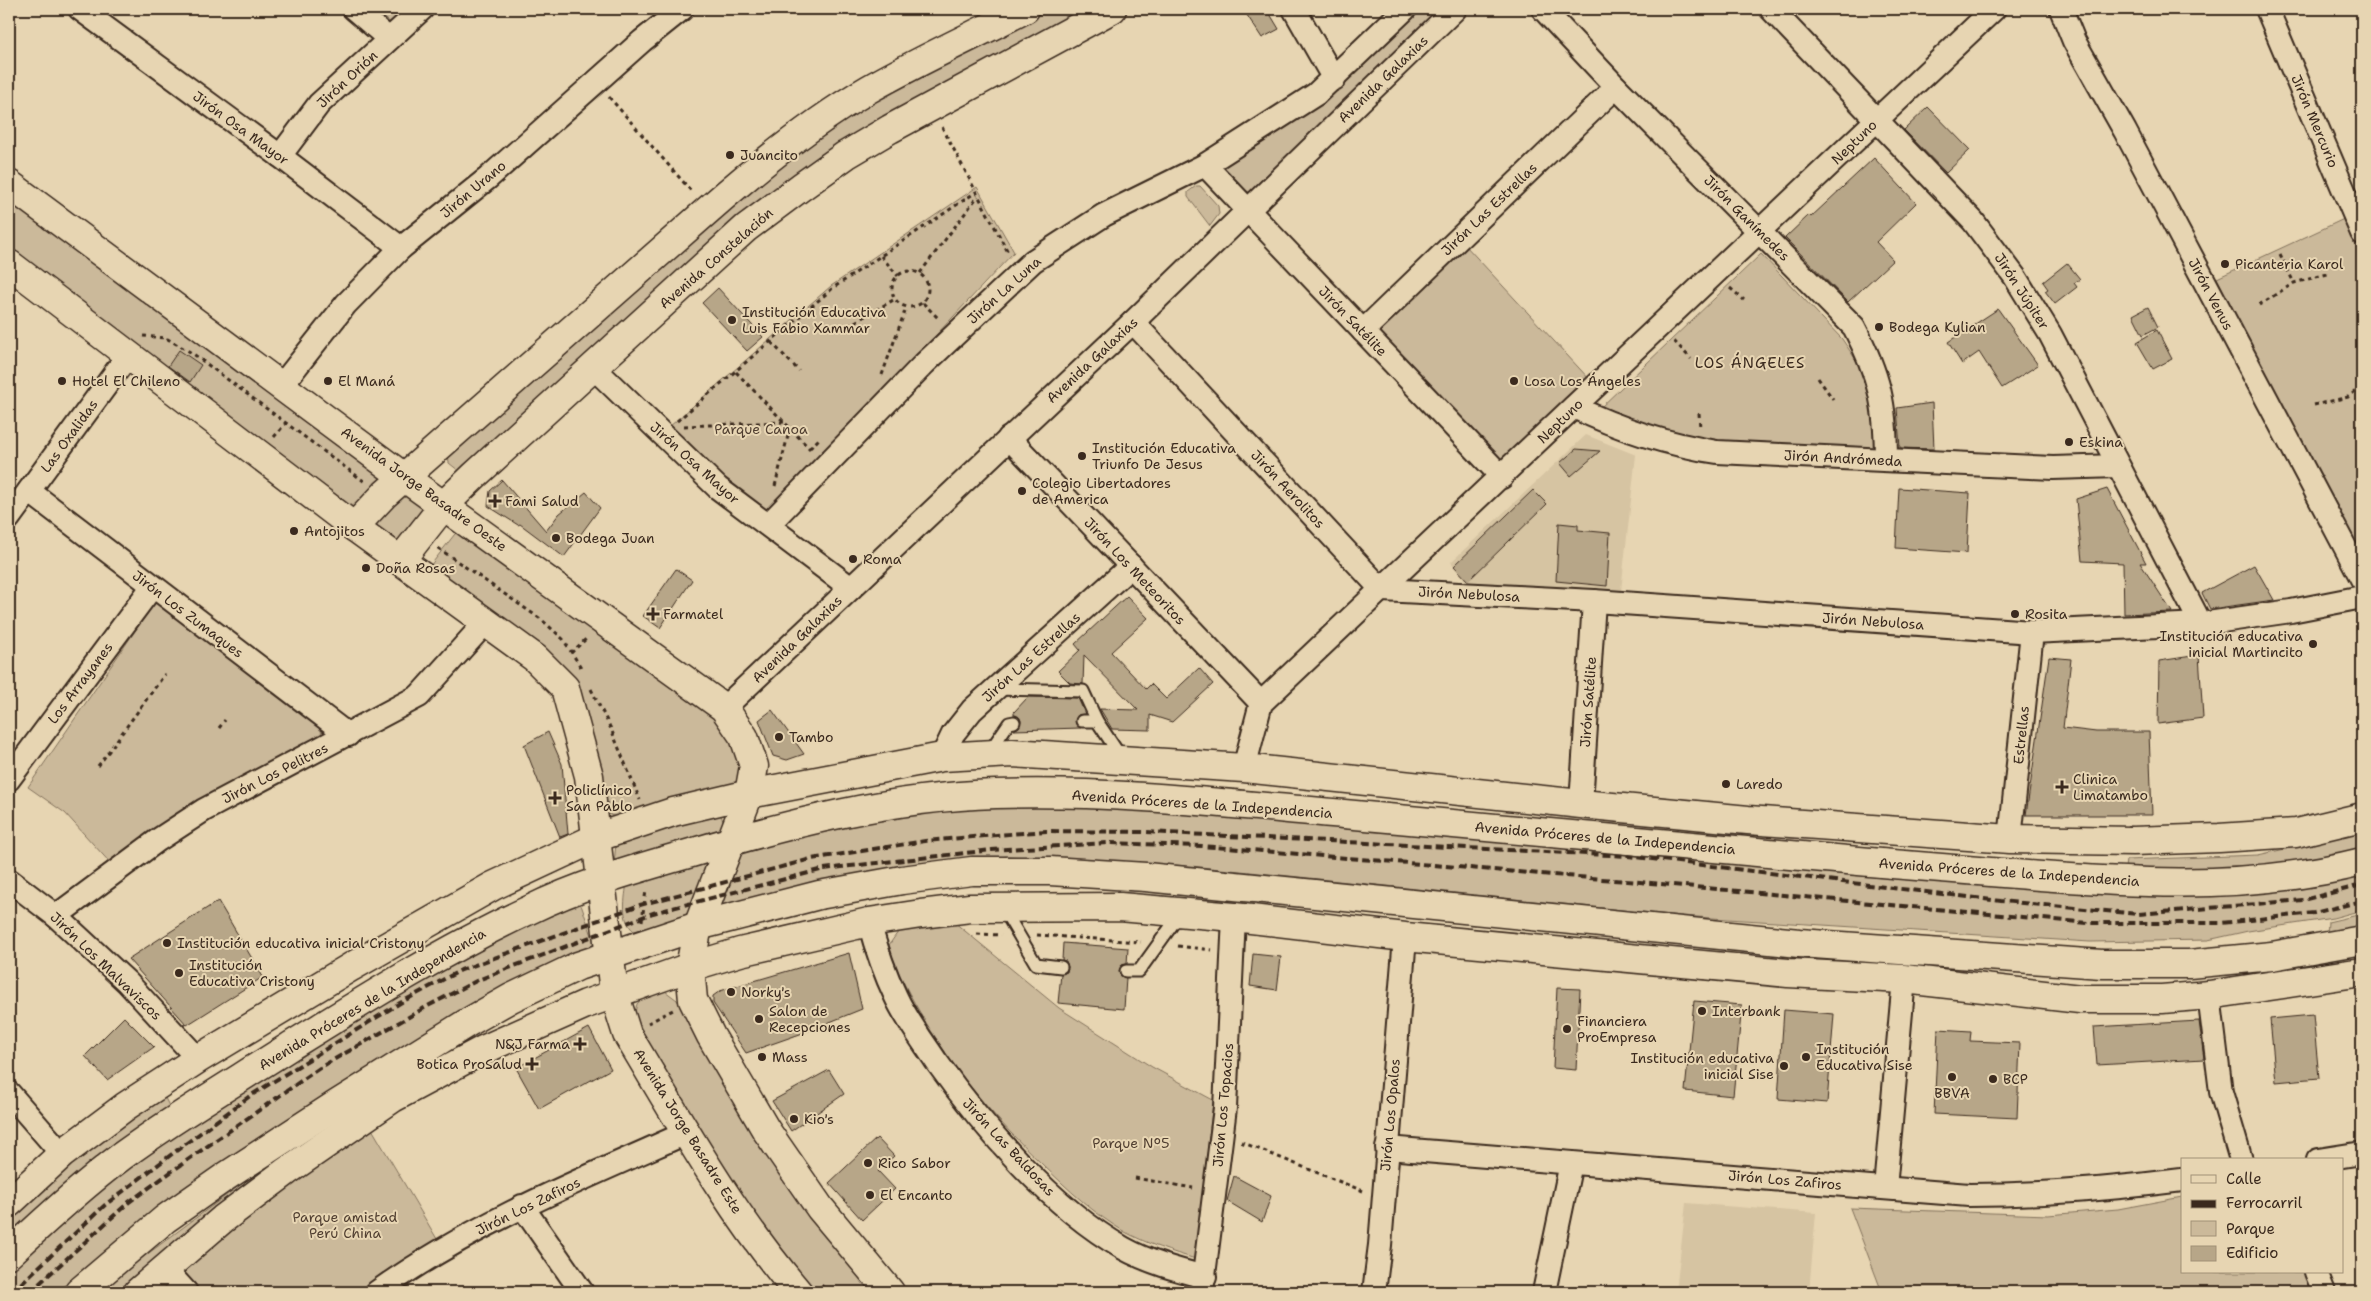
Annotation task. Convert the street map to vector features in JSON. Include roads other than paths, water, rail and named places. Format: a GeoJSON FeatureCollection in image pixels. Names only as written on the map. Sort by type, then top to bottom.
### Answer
{"type":"FeatureCollection","features":[{"type":"Feature","properties":{"kind":"main road"},"geometry":{"type":"LineString","coordinates":[[354,527],[382,498],[749,174],[806,130],[869,90],[1025,9]]}},
{"type":"Feature","properties":{"kind":"main road","name":"Avenida Constelación"},"geometry":{"type":"LineString","coordinates":[[400,561],[444,505],[475,474],[746,228],[846,155],[1112,9]]}},
{"type":"Feature","properties":{"kind":"main road","name":"Avenida Jorge Basadre Oeste"},"geometry":{"type":"LineString","coordinates":[[9,184],[405,478],[724,708],[744,737],[754,766],[749,794],[732,841]]}},
{"type":"Feature","properties":{"kind":"main road"},"geometry":{"type":"LineString","coordinates":[[9,264],[134,345],[354,527],[535,658],[565,688],[589,776],[603,879],[609,954]]}},
{"type":"Feature","properties":{"kind":"main road"},"geometry":{"type":"LineString","coordinates":[[9,1202],[62,1154],[126,1106],[198,1059],[351,967],[493,886],[598,837],[673,812],[749,794],[942,757],[1012,754],[1244,768],[1581,804],[1757,820],[2010,839],[2132,841],[2219,838],[2296,833],[2362,817]]}},
{"type":"Feature","properties":{"kind":"main road","name":"Avenida Próceres de la Independencia"},"geometry":{"type":"LineString","coordinates":[[9,1254],[87,1184],[122,1156],[190,1109],[454,947],[530,909],[603,879],[815,818],[909,801],[994,794],[1101,794],[2086,880],[2211,883],[2285,876],[2362,862]]}},
{"type":"Feature","properties":{"kind":"main road"},"geometry":{"type":"LineString","coordinates":[[732,841],[698,926],[690,967],[693,1000],[711,1036],[766,1130],[820,1208],[890,1292]]}},
{"type":"Feature","properties":{"kind":"main road"},"geometry":{"type":"LineString","coordinates":[[79,1292],[166,1220],[202,1193],[404,1061],[511,998],[578,966],[609,954],[698,926],[818,895],[902,880],[972,871],[1050,871],[1146,877],[1799,943],[2102,964],[2189,964],[2272,956],[2362,940]]}},
{"type":"Feature","properties":{"kind":"main road"},"geometry":{"type":"LineString","coordinates":[[138,1292],[223,1219],[393,1098],[483,1050],[624,990],[690,967],[740,952],[869,922],[970,908],[1120,907],[1234,917],[1405,937],[1788,973],[1904,979],[2080,999],[2162,999],[2209,995],[2362,972]]}},
{"type":"Feature","properties":{"kind":"main road","name":"Avenida Jorge Basadre Este"},"geometry":{"type":"LineString","coordinates":[[609,954],[624,990],[627,1034],[686,1133],[768,1255],[806,1285]]}},
{"type":"Feature","properties":{"kind":"street","name":"Jirón Osa Mayor"},"geometry":{"type":"LineString","coordinates":[[80,9],[280,156],[401,248]]}},
{"type":"Feature","properties":{"kind":"street"},"geometry":{"type":"LineString","coordinates":[[354,9],[390,39]]}},
{"type":"Feature","properties":{"kind":"street","name":"Jirón Orión"},"geometry":{"type":"LineString","coordinates":[[280,156],[319,104],[422,9]]}},
{"type":"Feature","properties":{"kind":"street","name":"Jirón Urano"},"geometry":{"type":"LineString","coordinates":[[281,386],[346,304],[401,248],[488,178],[682,9]]}},
{"type":"Feature","properties":{"kind":"street"},"geometry":{"type":"LineString","coordinates":[[1294,9],[1334,79],[1405,9]]}},
{"type":"Feature","properties":{"kind":"street","name":"Avenida Galaxias"},"geometry":{"type":"LineString","coordinates":[[724,708],[1133,322],[1455,9]]}},
{"type":"Feature","properties":{"kind":"street","name":"Jirón Ganímedes"},"geometry":{"type":"LineString","coordinates":[[1543,9],[1616,87],[1760,230],[1854,327],[1869,355],[1882,392],[1886,426],[1886,460]]}},
{"type":"Feature","properties":{"kind":"street","name":"Jirón Júpiter"},"geometry":{"type":"LineString","coordinates":[[1771,9],[1878,119],[1973,221],[2015,277],[2050,334],[2201,624]]}},
{"type":"Feature","properties":{"kind":"street","name":"Jirón Venus"},"geometry":{"type":"LineString","coordinates":[[2061,9],[2074,41],[2125,131],[2362,579]]}},
{"type":"Feature","properties":{"kind":"street","name":"Jirón Mercurio"},"geometry":{"type":"LineString","coordinates":[[2267,9],[2362,233]]}},
{"type":"Feature","properties":{"kind":"street","name":"Neptuno"},"geometry":{"type":"LineString","coordinates":[[1262,703],[1878,119],[1983,12]]}},
{"type":"Feature","properties":{"kind":"street","name":"Jirón La Luna"},"geometry":{"type":"LineString","coordinates":[[768,526],[924,364],[1033,261],[1104,215],[1205,165],[1316,94],[1334,79]]}},
{"type":"Feature","properties":{"kind":"street","name":"Jirón Las Estrellas"},"geometry":{"type":"LineString","coordinates":[[1362,331],[1616,87]]}},
{"type":"Feature","properties":{"kind":"street","name":"Jirón Satélite"},"geometry":{"type":"LineString","coordinates":[[1205,165],[1502,477]]}},
{"type":"Feature","properties":{"kind":"street","name":"Jirón Aerolitos"},"geometry":{"type":"LineString","coordinates":[[1133,322],[1382,590]]}},
{"type":"Feature","properties":{"kind":"street","name":"Las Oxalidas"},"geometry":{"type":"LineString","coordinates":[[9,518],[134,345]]}},
{"type":"Feature","properties":{"kind":"street","name":"Jirón Osa Mayor"},"geometry":{"type":"LineString","coordinates":[[593,367],[718,488],[851,588]]}},
{"type":"Feature","properties":{"kind":"street","name":"Jirón Andrómeda"},"geometry":{"type":"LineString","coordinates":[[1574,407],[1606,423],[1650,439],[1683,447],[1718,452],[2053,468],[2118,466]]}},
{"type":"Feature","properties":{"kind":"street","name":"Jirón Los Meteoritos"},"geometry":{"type":"LineString","coordinates":[[1009,438],[1262,703]]}},
{"type":"Feature","properties":{"kind":"street","name":"Jirón Los Zumaques"},"geometry":{"type":"LineString","coordinates":[[29,491],[152,587],[348,735]]}},
{"type":"Feature","properties":{"kind":"street","name":"Jirón Las Estrellas"},"geometry":{"type":"LineString","coordinates":[[942,757],[953,734],[972,710],[1131,566]]}},
{"type":"Feature","properties":{"kind":"street","name":"Los Arrayanes"},"geometry":{"type":"LineString","coordinates":[[9,779],[152,587]]}},
{"type":"Feature","properties":{"kind":"street","name":"Jirón Nebulosa"},"geometry":{"type":"LineString","coordinates":[[1382,590],[1594,601],[2032,632],[2201,624],[2291,611],[2362,598]]}},
{"type":"Feature","properties":{"kind":"street","name":"Jirón Satélite"},"geometry":{"type":"LineString","coordinates":[[1581,804],[1594,601]]}},
{"type":"Feature","properties":{"kind":"street","name":"Jirón Los Pelitres"},"geometry":{"type":"LineString","coordinates":[[56,916],[158,840],[204,810],[249,784],[348,735],[419,696],[484,622]]}},
{"type":"Feature","properties":{"kind":"street","name":"Estrellas"},"geometry":{"type":"LineString","coordinates":[[2010,839],[2032,632]]}},
{"type":"Feature","properties":{"kind":"street"},"geometry":{"type":"LineString","coordinates":[[1244,768],[1262,703]]}},
{"type":"Feature","properties":{"kind":"street","name":"Jirón Los Malvaviscos"},"geometry":{"type":"LineString","coordinates":[[9,880],[56,916],[127,982],[198,1059]]}},
{"type":"Feature","properties":{"kind":"street","name":"Jirón Los Topacios"},"geometry":{"type":"LineString","coordinates":[[1203,1285],[1222,1134],[1234,917]]}},
{"type":"Feature","properties":{"kind":"street","name":"Jirón Las Baldosas"},"geometry":{"type":"LineString","coordinates":[[869,922],[879,959],[896,998],[923,1042],[961,1095],[995,1136],[1058,1199],[1093,1228],[1123,1248],[1203,1285]]}},
{"type":"Feature","properties":{"kind":"street","name":"Jirón Los Opalos"},"geometry":{"type":"LineString","coordinates":[[1374,1292],[1384,1200],[1405,937]]}},
{"type":"Feature","properties":{"kind":"street"},"geometry":{"type":"LineString","coordinates":[[1885,1188],[1904,979]]}},
{"type":"Feature","properties":{"kind":"street"},"geometry":{"type":"LineString","coordinates":[[2209,995],[2221,1092],[2240,1158]]}},
{"type":"Feature","properties":{"kind":"street"},"geometry":{"type":"LineString","coordinates":[[9,1093],[62,1154]]}},
{"type":"Feature","properties":{"kind":"street","name":"Jirón Los Zafiros"},"geometry":{"type":"LineString","coordinates":[[377,1292],[426,1259],[522,1206],[686,1133]]}},
{"type":"Feature","properties":{"kind":"street","name":"Jirón Los Zafiros"},"geometry":{"type":"LineString","coordinates":[[1388,1148],[1969,1195],[2042,1194],[2118,1188],[2181,1180]]}},
{"type":"Feature","properties":{"kind":"street"},"geometry":{"type":"LineString","coordinates":[[2331,1158],[2362,1153]]}},
{"type":"Feature","properties":{"kind":"street"},"geometry":{"type":"LineString","coordinates":[[1544,1292],[1571,1162]]}},
{"type":"Feature","properties":{"kind":"street"},"geometry":{"type":"LineString","coordinates":[[522,1206],[582,1292]]}},
{"type":"Feature","properties":{"kind":"street"},"geometry":{"type":"LineString","coordinates":[[165,1269],[186,1292]]}},
{"type":"Feature","properties":{"kind":"street"},"geometry":{"type":"LineString","coordinates":[[2317,1274],[2324,1292]]}},
{"type":"Feature","properties":{"kind":"lane"},"geometry":{"type":"LineString","coordinates":[[996,689],[1083,690],[1097,721],[1124,760]]}},
{"type":"Feature","properties":{"kind":"lane"},"geometry":{"type":"LineString","coordinates":[[1082,721],[1097,721]]}},
{"type":"Feature","properties":{"kind":"lane"},"geometry":{"type":"LineString","coordinates":[[988,754],[1009,722],[1014,722]]}},
{"type":"Feature","properties":{"kind":"lane"},"geometry":{"type":"LineString","coordinates":[[1004,908],[1036,964],[1061,966]]}},
{"type":"Feature","properties":{"kind":"lane"},"geometry":{"type":"LineString","coordinates":[[1126,971],[1139,971],[1181,912]]}},
{"type":"Feature","properties":{"kind":"railway"},"geometry":{"type":"LineString","coordinates":[[12,1292],[105,1205],[172,1154],[250,1096],[400,1003],[461,970],[640,905],[811,859],[925,841],[1046,831],[1147,832],[1628,856],[2001,901],[2139,914],[2303,900],[2362,885]]}},
{"type":"Feature","properties":{"kind":"railway"},"geometry":{"type":"LineString","coordinates":[[30,1292],[129,1202],[321,1067],[426,1007],[478,980],[653,913],[824,869],[992,850],[1107,843],[1202,846],[1651,883],[2088,923],[2222,923],[2314,913],[2362,901]]}},
{"type":"Feature","properties":{"kind":"place","name":"Juancito"},"geometry":{"type":"Point","coordinates":[730,155]}},
{"type":"Feature","properties":{"kind":"place","name":"Picanteria Karol"},"geometry":{"type":"Point","coordinates":[2225,264]}},
{"type":"Feature","properties":{"kind":"place","name":"Institución Educativa Luis Fabio Xammar"},"geometry":{"type":"Point","coordinates":[732,320]}},
{"type":"Feature","properties":{"kind":"place","name":"Bodega Kylian"},"geometry":{"type":"Point","coordinates":[1879,327]}},
{"type":"Feature","properties":{"kind":"place","name":"Hotel El Chileno"},"geometry":{"type":"Point","coordinates":[62,381]}},
{"type":"Feature","properties":{"kind":"place","name":"El Maná"},"geometry":{"type":"Point","coordinates":[328,381]}},
{"type":"Feature","properties":{"kind":"place","name":"Losa Los Ángeles"},"geometry":{"type":"Point","coordinates":[1514,381]}},
{"type":"Feature","properties":{"kind":"place","name":"Eskina"},"geometry":{"type":"Point","coordinates":[2069,442]}},
{"type":"Feature","properties":{"kind":"place","name":"Institución Educativa Triunfo De Jesus"},"geometry":{"type":"Point","coordinates":[1082,456]}},
{"type":"Feature","properties":{"kind":"place","name":"Colegio Libertadores de America"},"geometry":{"type":"Point","coordinates":[1022,491]}},
{"type":"Feature","properties":{"kind":"place","name":"Fami Salud"},"geometry":{"type":"Point","coordinates":[495,501]}},
{"type":"Feature","properties":{"kind":"place","name":"Antojitos"},"geometry":{"type":"Point","coordinates":[294,531]}},
{"type":"Feature","properties":{"kind":"place","name":"Bodega Juan"},"geometry":{"type":"Point","coordinates":[556,538]}},
{"type":"Feature","properties":{"kind":"place","name":"Roma"},"geometry":{"type":"Point","coordinates":[853,559]}},
{"type":"Feature","properties":{"kind":"place","name":"Doña Rosas"},"geometry":{"type":"Point","coordinates":[366,568]}},
{"type":"Feature","properties":{"kind":"place","name":"Farmatel"},"geometry":{"type":"Point","coordinates":[653,614]}},
{"type":"Feature","properties":{"kind":"place","name":"Rosita"},"geometry":{"type":"Point","coordinates":[2015,614]}},
{"type":"Feature","properties":{"kind":"place","name":"Institución educativa inicial Martincito"},"geometry":{"type":"Point","coordinates":[2313,644]}},
{"type":"Feature","properties":{"kind":"place","name":"Tambo"},"geometry":{"type":"Point","coordinates":[779,737]}},
{"type":"Feature","properties":{"kind":"place","name":"Laredo"},"geometry":{"type":"Point","coordinates":[1726,784]}},
{"type":"Feature","properties":{"kind":"place","name":"Clinica Limatambo"},"geometry":{"type":"Point","coordinates":[2062,787]}},
{"type":"Feature","properties":{"kind":"place","name":"Policlínico San Pablo"},"geometry":{"type":"Point","coordinates":[555,798]}},
{"type":"Feature","properties":{"kind":"place","name":"Institución educativa inicial Cristony"},"geometry":{"type":"Point","coordinates":[167,943]}},
{"type":"Feature","properties":{"kind":"place","name":"Institución Educativa Cristony"},"geometry":{"type":"Point","coordinates":[179,973]}},
{"type":"Feature","properties":{"kind":"place","name":"Norky's"},"geometry":{"type":"Point","coordinates":[731,992]}},
{"type":"Feature","properties":{"kind":"place","name":"Interbank"},"geometry":{"type":"Point","coordinates":[1702,1011]}},
{"type":"Feature","properties":{"kind":"place","name":"Salon de Recepciones"},"geometry":{"type":"Point","coordinates":[759,1019]}},
{"type":"Feature","properties":{"kind":"place","name":"Financiera ProEmpresa"},"geometry":{"type":"Point","coordinates":[1567,1029]}},
{"type":"Feature","properties":{"kind":"place","name":"N&J Farma"},"geometry":{"type":"Point","coordinates":[580,1044]}},
{"type":"Feature","properties":{"kind":"place","name":"Mass"},"geometry":{"type":"Point","coordinates":[762,1057]}},
{"type":"Feature","properties":{"kind":"place","name":"Institución Educativa Sise"},"geometry":{"type":"Point","coordinates":[1806,1057]}},
{"type":"Feature","properties":{"kind":"place","name":"Botica ProSalud"},"geometry":{"type":"Point","coordinates":[532,1064]}},
{"type":"Feature","properties":{"kind":"place","name":"Institución educativa inicial Sise"},"geometry":{"type":"Point","coordinates":[1784,1066]}},
{"type":"Feature","properties":{"kind":"place","name":"BBVA"},"geometry":{"type":"Point","coordinates":[1952,1077]}},
{"type":"Feature","properties":{"kind":"place","name":"BCP"},"geometry":{"type":"Point","coordinates":[1993,1079]}},
{"type":"Feature","properties":{"kind":"place","name":"Kio's"},"geometry":{"type":"Point","coordinates":[794,1119]}},
{"type":"Feature","properties":{"kind":"place","name":"Rico Sabor"},"geometry":{"type":"Point","coordinates":[868,1163]}},
{"type":"Feature","properties":{"kind":"place","name":"El Encanto"},"geometry":{"type":"Point","coordinates":[870,1195]}},
{"type":"Feature","properties":{"kind":"district","name":"LOS ÁNGELES"},"geometry":{"type":"Point","coordinates":[1750,363]}},
{"type":"Feature","properties":{"kind":"park label","name":"Parque Canoa"},"geometry":{"type":"Point","coordinates":[761,429]}},
{"type":"Feature","properties":{"kind":"park label","name":"Parque Nº5"},"geometry":{"type":"Point","coordinates":[1131,1143]}},
{"type":"Feature","properties":{"kind":"park label","name":"Parque amistad Perú China"},"geometry":{"type":"Point","coordinates":[345,1226]}}]}
